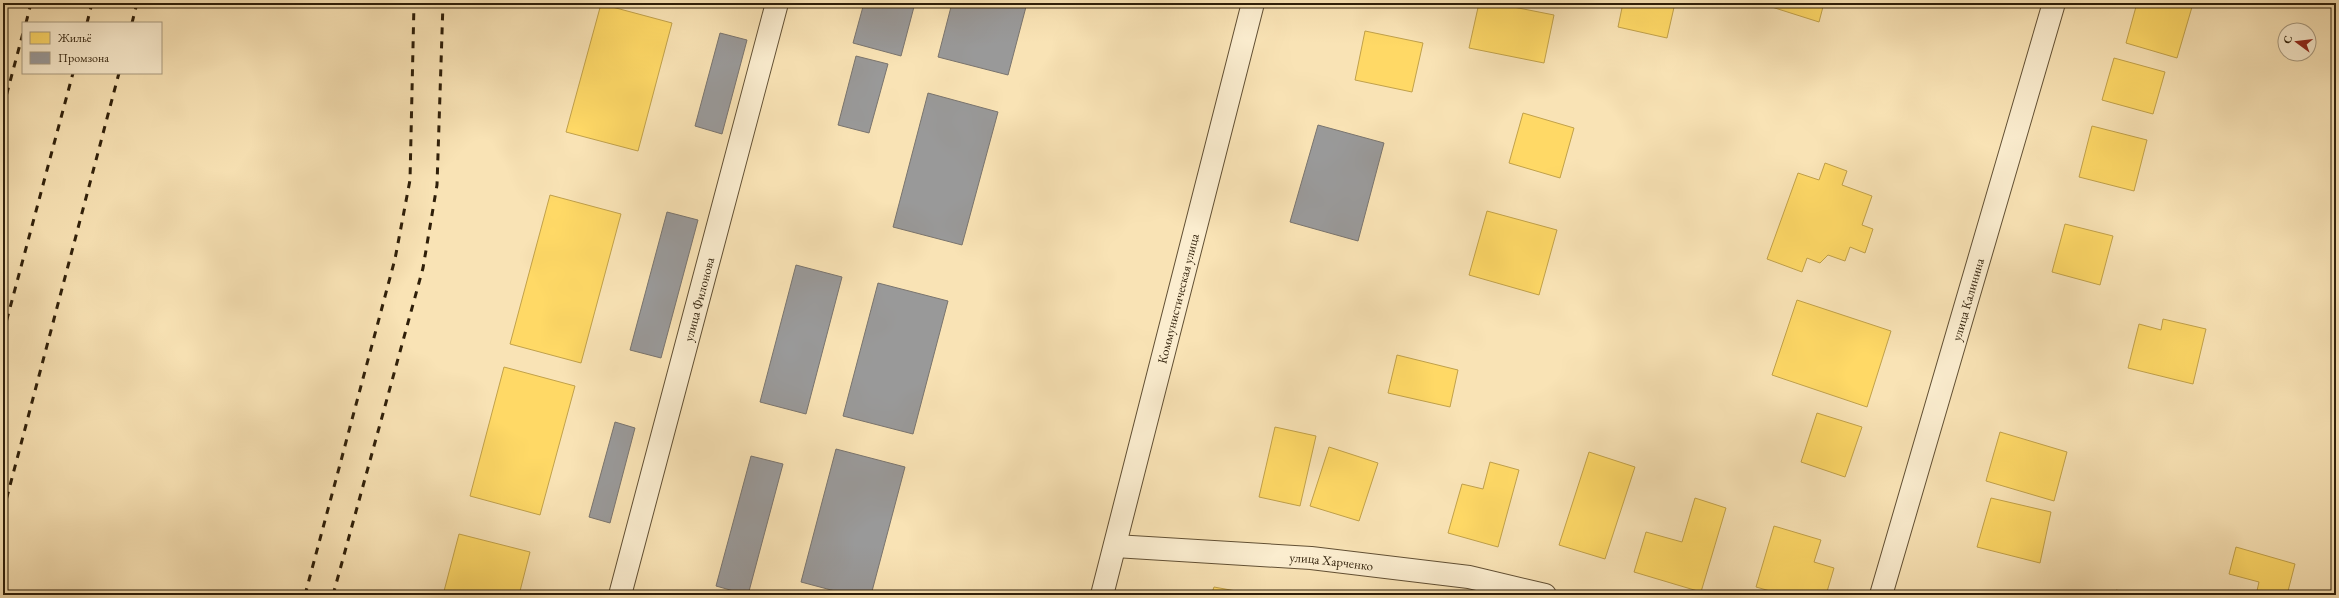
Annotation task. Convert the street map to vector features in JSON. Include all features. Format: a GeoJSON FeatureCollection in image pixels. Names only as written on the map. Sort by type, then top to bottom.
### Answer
{"type":"FeatureCollection","features":[{"type":"Feature","properties":{"kind":"street","name":"улица Филонова"},"geometry":{"type":"LineString","coordinates":[[620,595],[777,3]]}},
{"type":"Feature","properties":{"kind":"street","name":"Коммунистическая улица"},"geometry":{"type":"LineString","coordinates":[[1102,595],[1253,3]]}},
{"type":"Feature","properties":{"kind":"street","name":"улица Калинина"},"geometry":{"type":"LineString","coordinates":[[1881,595],[2054,3]]}},
{"type":"Feature","properties":{"kind":"street","name":"улица Харченко"},"geometry":{"type":"LineString","coordinates":[[1115,546],[1319,559],[1469,577],[1545,595]]}},
{"type":"Feature","properties":{"kind":"building: Жильё"},"geometry":{"type":"Polygon","coordinates":[[[1479,3],[1493,3],[1554,15],[1544,63],[1469,48],[1479,3]]]}},
{"type":"Feature","properties":{"kind":"building: Жильё"},"geometry":{"type":"Polygon","coordinates":[[[1623,3],[1675,3],[1667,38],[1618,27],[1623,3]]]}},
{"type":"Feature","properties":{"kind":"building: Жильё"},"geometry":{"type":"Polygon","coordinates":[[[1759,3],[1824,3],[1819,22],[1759,3]]]}},
{"type":"Feature","properties":{"kind":"building: Жильё"},"geometry":{"type":"Polygon","coordinates":[[[2137,3],[2180,3],[2192,7],[2177,58],[2126,43],[2137,3]]]}},
{"type":"Feature","properties":{"kind":"building: Жильё"},"geometry":{"type":"Polygon","coordinates":[[[601,4],[672,23],[638,151],[566,132],[601,4]]]}},
{"type":"Feature","properties":{"kind":"building: Жильё"},"geometry":{"type":"Polygon","coordinates":[[[1365,31],[1423,43],[1412,92],[1355,80],[1365,31]]]}},
{"type":"Feature","properties":{"kind":"building: Жильё"},"geometry":{"type":"Polygon","coordinates":[[[2114,58],[2165,72],[2153,114],[2102,100],[2114,58]]]}},
{"type":"Feature","properties":{"kind":"building: Жильё"},"geometry":{"type":"Polygon","coordinates":[[[1523,113],[1574,128],[1560,178],[1509,163],[1523,113]]]}},
{"type":"Feature","properties":{"kind":"building: Жильё"},"geometry":{"type":"Polygon","coordinates":[[[2092,126],[2147,140],[2134,191],[2079,177],[2092,126]]]}},
{"type":"Feature","properties":{"kind":"building: Жильё"},"geometry":{"type":"Polygon","coordinates":[[[1825,163],[1847,171],[1842,185],[1872,196],[1862,225],[1873,229],[1865,253],[1850,247],[1845,261],[1828,255],[1820,263],[1807,258],[1802,272],[1767,259],[1798,173],[1819,180],[1825,163]]]}},
{"type":"Feature","properties":{"kind":"building: Жильё"},"geometry":{"type":"Polygon","coordinates":[[[550,195],[621,214],[581,363],[510,344],[550,195]]]}},
{"type":"Feature","properties":{"kind":"building: Жильё"},"geometry":{"type":"Polygon","coordinates":[[[1487,211],[1557,230],[1539,295],[1469,275],[1487,211]]]}},
{"type":"Feature","properties":{"kind":"building: Жильё"},"geometry":{"type":"Polygon","coordinates":[[[2065,224],[2113,236],[2100,285],[2052,272],[2065,224]]]}},
{"type":"Feature","properties":{"kind":"building: Жильё"},"geometry":{"type":"Polygon","coordinates":[[[1797,300],[1891,331],[1867,407],[1772,375],[1797,300]]]}},
{"type":"Feature","properties":{"kind":"building: Жильё"},"geometry":{"type":"Polygon","coordinates":[[[2163,319],[2206,329],[2193,384],[2128,368],[2139,324],[2161,330],[2163,319]]]}},
{"type":"Feature","properties":{"kind":"building: Жильё"},"geometry":{"type":"Polygon","coordinates":[[[1397,355],[1458,370],[1450,407],[1388,393],[1397,355]]]}},
{"type":"Feature","properties":{"kind":"building: Жильё"},"geometry":{"type":"Polygon","coordinates":[[[504,367],[575,386],[540,515],[470,496],[504,367]]]}},
{"type":"Feature","properties":{"kind":"building: Жильё"},"geometry":{"type":"Polygon","coordinates":[[[1817,413],[1862,427],[1845,477],[1801,462],[1817,413]]]}},
{"type":"Feature","properties":{"kind":"building: Жильё"},"geometry":{"type":"Polygon","coordinates":[[[1275,427],[1316,436],[1300,506],[1259,497],[1275,427]]]}},
{"type":"Feature","properties":{"kind":"building: Жильё"},"geometry":{"type":"Polygon","coordinates":[[[2000,432],[2067,452],[2054,501],[1986,481],[2000,432]]]}},
{"type":"Feature","properties":{"kind":"building: Жильё"},"geometry":{"type":"Polygon","coordinates":[[[1329,447],[1378,463],[1359,521],[1310,506],[1329,447]]]}},
{"type":"Feature","properties":{"kind":"building: Жильё"},"geometry":{"type":"Polygon","coordinates":[[[1589,452],[1635,467],[1605,559],[1559,545],[1589,452]]]}},
{"type":"Feature","properties":{"kind":"building: Жильё"},"geometry":{"type":"Polygon","coordinates":[[[1490,462],[1519,470],[1498,547],[1448,533],[1462,484],[1483,489],[1490,462]]]}},
{"type":"Feature","properties":{"kind":"building: Жильё"},"geometry":{"type":"Polygon","coordinates":[[[1695,498],[1726,508],[1701,592],[1634,572],[1646,532],[1682,542],[1695,498]]]}},
{"type":"Feature","properties":{"kind":"building: Жильё"},"geometry":{"type":"Polygon","coordinates":[[[1991,498],[2051,512],[2040,563],[1977,547],[1991,498]]]}},
{"type":"Feature","properties":{"kind":"building: Жильё"},"geometry":{"type":"Polygon","coordinates":[[[1774,526],[1821,540],[1814,562],[1834,568],[1826,595],[1784,595],[1756,587],[1774,526]]]}},
{"type":"Feature","properties":{"kind":"building: Жильё"},"geometry":{"type":"Polygon","coordinates":[[[459,534],[530,552],[519,595],[443,595],[459,534]]]}},
{"type":"Feature","properties":{"kind":"building: Жильё"},"geometry":{"type":"Polygon","coordinates":[[[2236,547],[2295,564],[2287,595],[2256,595],[2259,582],[2229,574],[2236,547]]]}},
{"type":"Feature","properties":{"kind":"building: Жильё"},"geometry":{"type":"Polygon","coordinates":[[[1214,587],[1258,595],[1211,595],[1214,587]]]}},
{"type":"Feature","properties":{"kind":"building: Жильё"},"geometry":{"type":"Polygon","coordinates":[[[2116,590],[2130,593],[2129,595],[2115,595],[2116,590]]]}},
{"type":"Feature","properties":{"kind":"building: Промзона"},"geometry":{"type":"Polygon","coordinates":[[[864,3],[915,3],[901,56],[853,43],[864,3]]]}},
{"type":"Feature","properties":{"kind":"building: Промзона"},"geometry":{"type":"Polygon","coordinates":[[[952,3],[1027,3],[1008,75],[938,57],[952,3]]]}},
{"type":"Feature","properties":{"kind":"building: Промзона"},"geometry":{"type":"Polygon","coordinates":[[[720,33],[747,40],[722,134],[695,126],[720,33]]]}},
{"type":"Feature","properties":{"kind":"building: Промзона"},"geometry":{"type":"Polygon","coordinates":[[[856,56],[888,64],[869,133],[838,125],[856,56]]]}},
{"type":"Feature","properties":{"kind":"building: Промзона"},"geometry":{"type":"Polygon","coordinates":[[[928,93],[998,112],[962,245],[893,227],[928,93]]]}},
{"type":"Feature","properties":{"kind":"building: Промзона"},"geometry":{"type":"Polygon","coordinates":[[[1318,125],[1384,143],[1358,241],[1290,222],[1318,125]]]}},
{"type":"Feature","properties":{"kind":"building: Промзона"},"geometry":{"type":"Polygon","coordinates":[[[667,212],[698,220],[661,358],[630,350],[667,212]]]}},
{"type":"Feature","properties":{"kind":"building: Промзона"},"geometry":{"type":"Polygon","coordinates":[[[796,265],[842,277],[806,414],[760,402],[796,265]]]}},
{"type":"Feature","properties":{"kind":"building: Промзона"},"geometry":{"type":"Polygon","coordinates":[[[878,283],[948,301],[913,434],[843,416],[878,283]]]}},
{"type":"Feature","properties":{"kind":"building: Промзона"},"geometry":{"type":"Polygon","coordinates":[[[615,422],[635,428],[610,523],[589,517],[615,422]]]}},
{"type":"Feature","properties":{"kind":"building: Промзона"},"geometry":{"type":"Polygon","coordinates":[[[836,449],[905,467],[871,595],[850,595],[801,582],[836,449]]]}},
{"type":"Feature","properties":{"kind":"building: Промзона"},"geometry":{"type":"Polygon","coordinates":[[[751,456],[783,464],[748,595],[716,586],[751,456]]]}},
{"type":"Feature","properties":{"kind":"railway"},"geometry":{"type":"LineString","coordinates":[[26,22],[31,3]]}},
{"type":"Feature","properties":{"kind":"railway"},"geometry":{"type":"LineString","coordinates":[[87,22],[92,3]]}},
{"type":"Feature","properties":{"kind":"railway"},"geometry":{"type":"LineString","coordinates":[[132,22],[137,3]]}},
{"type":"Feature","properties":{"kind":"railway"},"geometry":{"type":"LineString","coordinates":[[305,595],[395,259],[410,180],[414,3]]}},
{"type":"Feature","properties":{"kind":"railway"},"geometry":{"type":"LineString","coordinates":[[333,595],[423,268],[437,185],[443,3]]}},
{"type":"Feature","properties":{"kind":"railway"},"geometry":{"type":"LineString","coordinates":[[3,108],[22,37]]}},
{"type":"Feature","properties":{"kind":"railway"},"geometry":{"type":"LineString","coordinates":[[3,334],[73,74]]}},
{"type":"Feature","properties":{"kind":"railway"},"geometry":{"type":"LineString","coordinates":[[3,512],[119,74]]}}]}
